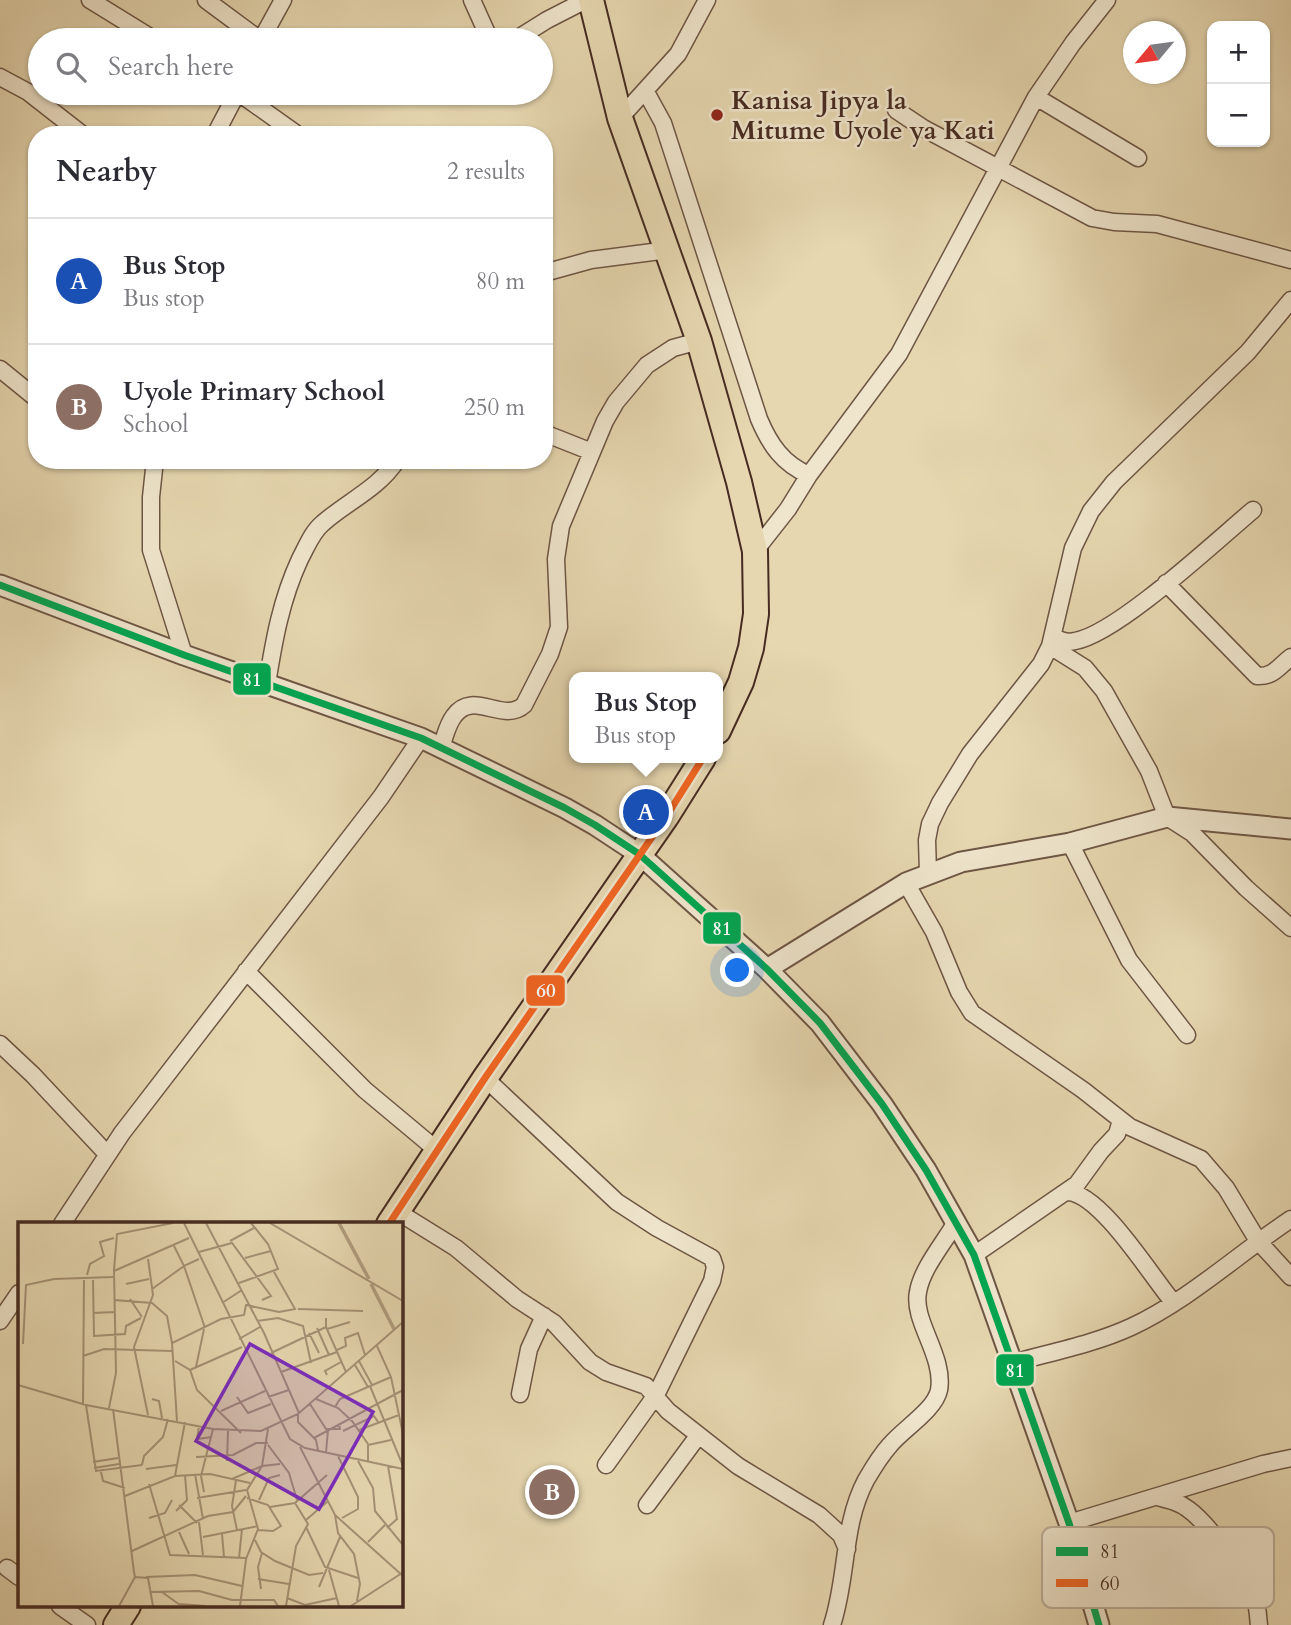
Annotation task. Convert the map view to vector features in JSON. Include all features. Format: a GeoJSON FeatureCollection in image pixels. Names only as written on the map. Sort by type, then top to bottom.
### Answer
{"type":"FeatureCollection","features":[{"type":"Feature","properties":{"kind":"highway"},"geometry":{"type":"LineString","coordinates":[[591,0],[620,118],[699,341],[739,482],[755,551],[756,614],[751,648],[741,682],[723,721]]}},
{"type":"Feature","properties":{"kind":"highway"},"geometry":{"type":"LineString","coordinates":[[393,1218],[700,763]]}},
{"type":"Feature","properties":{"kind":"highway"},"geometry":{"type":"LineString","coordinates":[[116,1625],[127,1608]]}},
{"type":"Feature","properties":{"kind":"street"},"geometry":{"type":"LineString","coordinates":[[90,0],[136,28]]}},
{"type":"Feature","properties":{"kind":"street"},"geometry":{"type":"LineString","coordinates":[[206,0],[244,28]]}},
{"type":"Feature","properties":{"kind":"street"},"geometry":{"type":"LineString","coordinates":[[267,28],[282,0]]}},
{"type":"Feature","properties":{"kind":"street"},"geometry":{"type":"LineString","coordinates":[[472,0],[485,28]]}},
{"type":"Feature","properties":{"kind":"street"},"geometry":{"type":"LineString","coordinates":[[534,28],[586,0]]}},
{"type":"Feature","properties":{"kind":"street"},"geometry":{"type":"LineString","coordinates":[[620,118],[678,54],[706,0]]}},
{"type":"Feature","properties":{"kind":"street"},"geometry":{"type":"LineString","coordinates":[[755,551],[905,344],[1036,97],[1107,0]]}},
{"type":"Feature","properties":{"kind":"street"},"geometry":{"type":"LineString","coordinates":[[0,77],[28,92]]}},
{"type":"Feature","properties":{"kind":"street"},"geometry":{"type":"LineString","coordinates":[[646,92],[663,123],[762,428],[785,462],[809,475]]}},
{"type":"Feature","properties":{"kind":"street"},"geometry":{"type":"LineString","coordinates":[[1036,97],[1138,158]]}},
{"type":"Feature","properties":{"kind":"street"},"geometry":{"type":"LineString","coordinates":[[45,105],[71,126]]}},
{"type":"Feature","properties":{"kind":"street"},"geometry":{"type":"LineString","coordinates":[[220,126],[231,105]]}},
{"type":"Feature","properties":{"kind":"street"},"geometry":{"type":"LineString","coordinates":[[255,105],[285,126]]}},
{"type":"Feature","properties":{"kind":"street"},"geometry":{"type":"LineString","coordinates":[[896,110],[923,128],[1092,218],[1157,224],[1291,260]]}},
{"type":"Feature","properties":{"kind":"street"},"geometry":{"type":"LineString","coordinates":[[553,271],[591,260],[668,250]]}},
{"type":"Feature","properties":{"kind":"street"},"geometry":{"type":"LineString","coordinates":[[928,873],[927,840],[930,824],[970,754],[1041,664],[1052,642],[1073,548],[1101,496],[1248,352],[1291,300]]}},
{"type":"Feature","properties":{"kind":"street"},"geometry":{"type":"LineString","coordinates":[[441,747],[454,715],[463,708],[478,705],[511,713],[524,705],[550,654],[559,626],[556,559],[561,526],[605,421],[616,402],[647,365],[673,348],[699,341]]}},
{"type":"Feature","properties":{"kind":"street"},"geometry":{"type":"LineString","coordinates":[[0,369],[28,392]]}},
{"type":"Feature","properties":{"kind":"street"},"geometry":{"type":"LineString","coordinates":[[553,437],[592,452]]}},
{"type":"Feature","properties":{"kind":"street"},"geometry":{"type":"LineString","coordinates":[[154,469],[150,550],[184,654]]}},
{"type":"Feature","properties":{"kind":"street"},"geometry":{"type":"LineString","coordinates":[[267,684],[285,594],[309,541],[323,523],[368,491],[391,469]]}},
{"type":"Feature","properties":{"kind":"street"},"geometry":{"type":"LineString","coordinates":[[1052,642],[1085,638],[1130,611],[1253,510]]}},
{"type":"Feature","properties":{"kind":"street"},"geometry":{"type":"LineString","coordinates":[[1166,583],[1257,676],[1267,677],[1273,674],[1291,657]]}},
{"type":"Feature","properties":{"kind":"street"},"geometry":{"type":"LineString","coordinates":[[0,586],[421,738],[565,808],[595,824],[639,854],[767,969],[820,1023],[901,1132],[974,1255],[1070,1527]]}},
{"type":"Feature","properties":{"kind":"street"},"geometry":{"type":"LineString","coordinates":[[1052,642],[1085,668],[1104,691],[1149,771],[1167,817],[1192,833],[1246,888],[1291,928]]}},
{"type":"Feature","properties":{"kind":"street"},"geometry":{"type":"LineString","coordinates":[[63,1222],[107,1154],[381,797],[421,738]]}},
{"type":"Feature","properties":{"kind":"street"},"geometry":{"type":"LineString","coordinates":[[767,969],[906,883],[928,873],[987,856],[1070,843],[1167,817],[1291,829]]}},
{"type":"Feature","properties":{"kind":"street"},"geometry":{"type":"LineString","coordinates":[[1070,843],[1129,960],[1187,1035]]}},
{"type":"Feature","properties":{"kind":"street"},"geometry":{"type":"LineString","coordinates":[[906,883],[934,932],[959,992],[972,1013],[1083,1090],[1139,1133],[1200,1159],[1221,1181],[1258,1241],[1291,1277]]}},
{"type":"Feature","properties":{"kind":"street"},"geometry":{"type":"LineString","coordinates":[[246,971],[365,1090],[438,1151]]}},
{"type":"Feature","properties":{"kind":"street"},"geometry":{"type":"LineString","coordinates":[[0,1044],[107,1154]]}},
{"type":"Feature","properties":{"kind":"street"},"geometry":{"type":"LineString","coordinates":[[485,1078],[617,1202],[712,1258],[715,1267],[712,1281],[656,1395],[606,1465]]}},
{"type":"Feature","properties":{"kind":"street"},"geometry":{"type":"LineString","coordinates":[[974,1255],[1068,1192],[1083,1178],[1101,1151],[1117,1134],[1121,1120]]}},
{"type":"Feature","properties":{"kind":"street"},"geometry":{"type":"LineString","coordinates":[[1068,1192],[1083,1195],[1100,1209],[1173,1302]]}},
{"type":"Feature","properties":{"kind":"street"},"geometry":{"type":"LineString","coordinates":[[1013,1363],[1117,1332],[1149,1317],[1291,1219]]}},
{"type":"Feature","properties":{"kind":"street"},"geometry":{"type":"LineString","coordinates":[[402,1222],[456,1248],[517,1299],[554,1323],[590,1362],[606,1372],[646,1386],[668,1411],[698,1436],[764,1483],[819,1515],[841,1535],[847,1549]]}},
{"type":"Feature","properties":{"kind":"street"},"geometry":{"type":"LineString","coordinates":[[832,1625],[852,1514],[875,1464],[902,1432],[934,1402],[939,1391],[939,1374],[933,1345],[918,1304],[917,1293],[956,1222]]}},
{"type":"Feature","properties":{"kind":"street"},"geometry":{"type":"LineString","coordinates":[[0,1321],[18,1294]]}},
{"type":"Feature","properties":{"kind":"street"},"geometry":{"type":"LineString","coordinates":[[520,1394],[529,1349],[544,1316]]}},
{"type":"Feature","properties":{"kind":"street"},"geometry":{"type":"LineString","coordinates":[[647,1504],[698,1436]]}},
{"type":"Feature","properties":{"kind":"street"},"geometry":{"type":"LineString","coordinates":[[1069,1523],[1262,1464],[1291,1458]]}},
{"type":"Feature","properties":{"kind":"street"},"geometry":{"type":"LineString","coordinates":[[1156,1497],[1181,1504],[1205,1527]]}},
{"type":"Feature","properties":{"kind":"street"},"geometry":{"type":"LineString","coordinates":[[63,1608],[87,1625]]}},
{"type":"Feature","properties":{"kind":"street"},"geometry":{"type":"LineString","coordinates":[[1094,1608],[1099,1625]]}},
{"type":"Feature","properties":{"kind":"transit line","name":"81"},"geometry":{"type":"LineString","coordinates":[[0,585],[184,655],[421,738],[565,808],[639,854],[767,969],[820,1023],[882,1104],[926,1170],[974,1255],[1070,1527]]}},
{"type":"Feature","properties":{"kind":"transit line","name":"60"},"geometry":{"type":"LineString","coordinates":[[390,1222],[485,1078],[666,817],[700,763]]}},
{"type":"Feature","properties":{"kind":"transit line","name":"81"},"geometry":{"type":"LineString","coordinates":[[1094,1608],[1099,1625]]}},
{"type":"Feature","properties":{"kind":"place","name":"Kanisa Jipya la Mitume Uyole ya Kati"},"geometry":{"type":"Point","coordinates":[717,115]}},
{"type":"Feature","properties":{"kind":"place","name":"Bus Stop"},"geometry":{"type":"Point","coordinates":[646,812]}},
{"type":"Feature","properties":{"kind":"place","name":"Uyole Primary School"},"geometry":{"type":"Point","coordinates":[552,1492]}}]}
